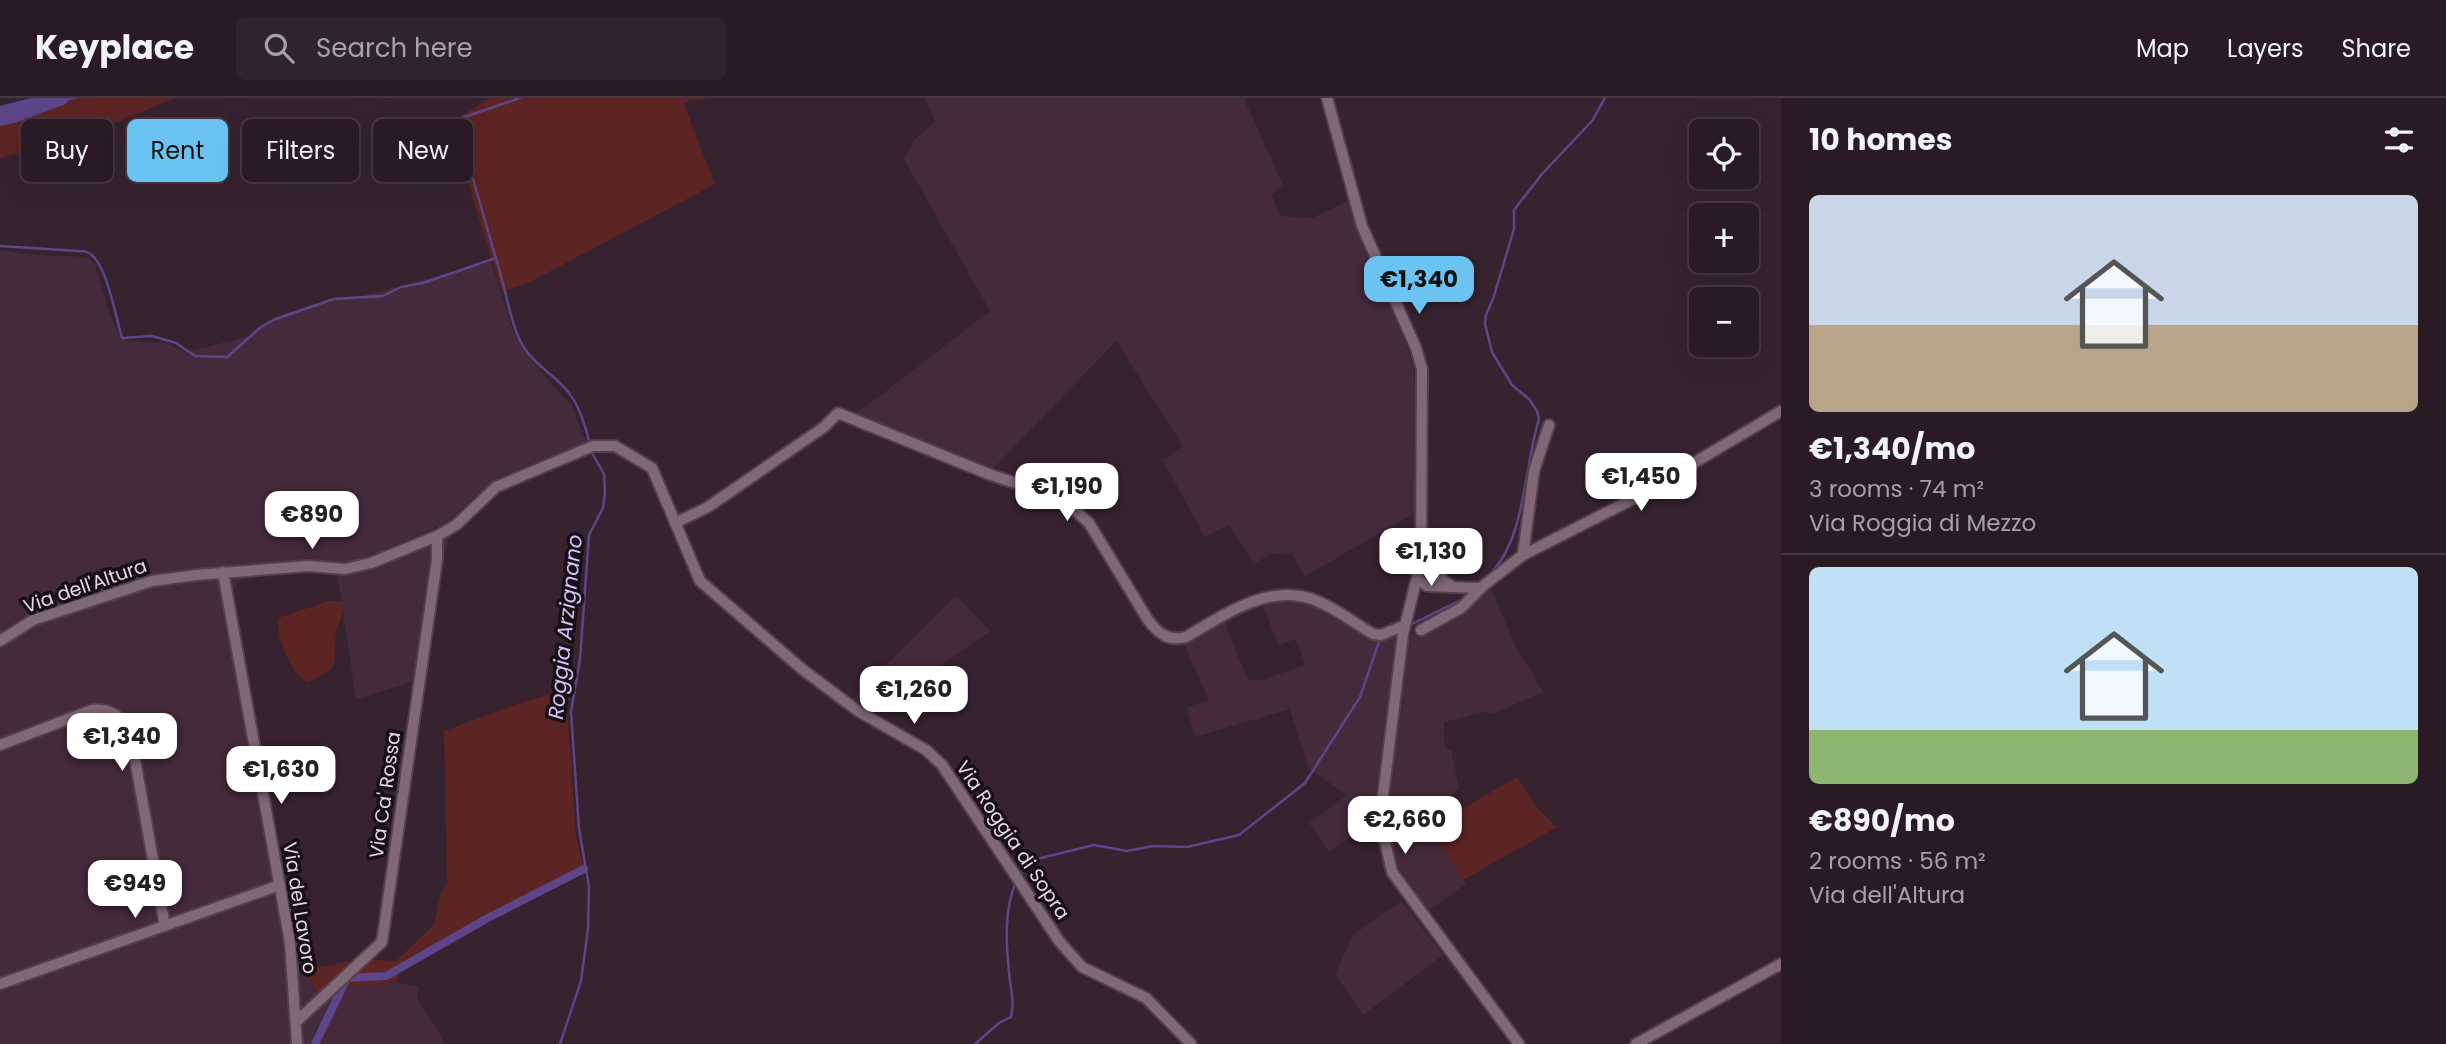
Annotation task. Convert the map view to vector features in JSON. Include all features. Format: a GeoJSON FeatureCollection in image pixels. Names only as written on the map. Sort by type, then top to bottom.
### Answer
{"type":"FeatureCollection","features":[{"type":"Feature","properties":{"kind":"street"},"geometry":{"type":"LineString","coordinates":[[1327,98],[1362,226],[1416,348],[1422,369],[1421,561],[1405,625],[1382,804],[1383,833],[1392,872],[1519,1044]]}},
{"type":"Feature","properties":{"kind":"street"},"geometry":{"type":"LineString","coordinates":[[1421,630],[1461,608],[1480,588],[1522,555],[1635,498],[1781,411]]}},
{"type":"Feature","properties":{"kind":"street"},"geometry":{"type":"LineString","coordinates":[[675,523],[708,507],[824,427],[838,413],[991,475],[1066,502],[1090,523],[1147,620],[1158,633],[1169,638],[1177,640],[1186,637],[1251,603],[1284,593],[1320,602],[1373,634],[1381,635],[1405,625],[1419,595],[1426,591],[1454,587],[1480,588]]}},
{"type":"Feature","properties":{"kind":"street"},"geometry":{"type":"LineString","coordinates":[[1522,555],[1534,471],[1549,425]]}},
{"type":"Feature","properties":{"kind":"street","name":"Via dell'Altura"},"geometry":{"type":"LineString","coordinates":[[0,641],[33,620],[152,581],[223,572],[308,566],[345,569],[371,563],[456,526],[496,487],[593,446],[615,446]]}},
{"type":"Feature","properties":{"kind":"street","name":"Via Roggia di Sopra"},"geometry":{"type":"LineString","coordinates":[[615,446],[652,468],[700,582],[802,669],[858,711],[926,750],[942,765],[1059,941],[1082,967],[1146,998],[1191,1044]]}},
{"type":"Feature","properties":{"kind":"street","name":"Via Ca' Rossa"},"geometry":{"type":"LineString","coordinates":[[296,1021],[382,942],[437,559],[436,536]]}},
{"type":"Feature","properties":{"kind":"street"},"geometry":{"type":"LineString","coordinates":[[1421,547],[1431,571],[1454,587]]}},
{"type":"Feature","properties":{"kind":"street","name":"Via del Lavoro"},"geometry":{"type":"LineString","coordinates":[[223,572],[290,943],[297,1044]]}},
{"type":"Feature","properties":{"kind":"street"},"geometry":{"type":"LineString","coordinates":[[1417,578],[1429,577],[1454,587]]}},
{"type":"Feature","properties":{"kind":"street"},"geometry":{"type":"LineString","coordinates":[[0,745],[92,710],[103,709],[124,721],[130,732],[165,926]]}},
{"type":"Feature","properties":{"kind":"street"},"geometry":{"type":"LineString","coordinates":[[0,984],[280,885]]}},
{"type":"Feature","properties":{"kind":"street"},"geometry":{"type":"LineString","coordinates":[[1636,1044],[1781,964]]}},
{"type":"Feature","properties":{"kind":"shaded area"},"geometry":{"type":"Polygon","coordinates":[[[31,98],[78,98],[0,119],[0,106],[31,98]]]}},
{"type":"Feature","properties":{"kind":"shaded area"},"geometry":{"type":"Polygon","coordinates":[[[78,98],[175,98],[113,124],[113,119],[21,119],[21,153],[0,158],[0,119],[78,98]]]}},
{"type":"Feature","properties":{"kind":"shaded area"},"geometry":{"type":"Polygon","coordinates":[[[491,98],[707,98],[683,102],[715,184],[532,281],[502,292],[468,182],[473,182],[473,119],[457,119],[491,98]]]}},
{"type":"Feature","properties":{"kind":"shaded area"},"geometry":{"type":"Polygon","coordinates":[[[926,98],[1246,98],[1244,99],[1283,185],[1271,195],[1281,216],[1312,218],[1348,201],[1357,231],[1407,346],[1413,369],[1417,396],[1417,512],[1305,576],[1293,555],[1272,553],[1254,564],[1229,524],[1205,537],[1163,461],[1183,446],[1116,341],[992,470],[855,415],[990,311],[904,159],[914,140],[935,122],[926,98]]]}},
{"type":"Feature","properties":{"kind":"shaded area"},"geometry":{"type":"Polygon","coordinates":[[[0,250],[88,257],[95,264],[110,315],[121,340],[165,343],[185,352],[247,337],[259,326],[281,315],[332,298],[362,296],[491,262],[513,330],[533,363],[571,405],[586,442],[496,478],[444,524],[357,560],[339,572],[450,533],[416,681],[356,699],[337,572],[302,571],[244,576],[230,593],[289,930],[300,971],[306,970],[319,1000],[347,988],[396,982],[419,987],[417,999],[442,1037],[443,1044],[0,1044],[0,250]]]}},
{"type":"Feature","properties":{"kind":"shaded area"},"geometry":{"type":"Polygon","coordinates":[[[1491,589],[1515,645],[1543,692],[1495,713],[1485,712],[1444,722],[1444,741],[1447,750],[1451,750],[1459,788],[1449,796],[1457,812],[1440,845],[1466,884],[1426,912],[1395,869],[1385,830],[1405,669],[1401,668],[1404,644],[1409,641],[1410,635],[1422,632],[1469,606],[1491,589]]]}},
{"type":"Feature","properties":{"kind":"shaded area"},"geometry":{"type":"Polygon","coordinates":[[[956,595],[990,631],[936,669],[929,673],[917,672],[866,708],[853,698],[956,595]]]}},
{"type":"Feature","properties":{"kind":"shaded area"},"geometry":{"type":"Polygon","coordinates":[[[1275,598],[1313,603],[1382,639],[1396,635],[1372,822],[1329,852],[1309,823],[1347,795],[1308,768],[1290,709],[1195,737],[1187,707],[1209,700],[1183,642],[1226,620],[1228,632],[1248,680],[1262,680],[1305,665],[1296,639],[1278,645],[1262,602],[1275,598]]]}},
{"type":"Feature","properties":{"kind":"shaded area"},"geometry":{"type":"Polygon","coordinates":[[[329,601],[341,601],[343,612],[336,631],[334,664],[330,670],[309,682],[297,673],[286,655],[279,634],[278,618],[329,601]]]}},
{"type":"Feature","properties":{"kind":"shaded area"},"geometry":{"type":"Polygon","coordinates":[[[572,689],[567,703],[576,837],[585,872],[525,898],[401,969],[396,982],[347,988],[319,1000],[306,970],[360,959],[396,961],[434,925],[441,893],[447,882],[444,731],[526,701],[572,689]]]}},
{"type":"Feature","properties":{"kind":"shaded area"},"geometry":{"type":"Polygon","coordinates":[[[1517,777],[1537,808],[1557,827],[1463,880],[1440,845],[1457,812],[1517,777]]]}},
{"type":"Feature","properties":{"kind":"shaded area"},"geometry":{"type":"Polygon","coordinates":[[[1401,901],[1443,955],[1363,1015],[1335,974],[1353,935],[1401,901]]]}},
{"type":"Feature","properties":{"kind":"waterway"},"geometry":{"type":"LineString","coordinates":[[0,119],[62,98]]}},
{"type":"Feature","properties":{"kind":"waterway","name":"Roggia Arzignano"},"geometry":{"type":"LineString","coordinates":[[520,98],[456,120],[518,336],[533,359],[564,387],[574,400],[590,445]]}},
{"type":"Feature","properties":{"kind":"waterway"},"geometry":{"type":"LineString","coordinates":[[1492,572],[1503,557],[1518,520],[1539,419],[1529,399],[1512,385],[1492,352],[1485,324],[1486,315],[1514,229],[1514,210],[1542,174],[1592,121],[1605,98]]}},
{"type":"Feature","properties":{"kind":"waterway"},"geometry":{"type":"LineString","coordinates":[[0,246],[89,253],[106,279],[122,338],[152,336],[176,343],[195,356],[227,357],[273,320],[334,299],[383,296],[401,287],[423,283],[496,258]]}},
{"type":"Feature","properties":{"kind":"waterway","name":"Roggia Arzignano"},"geometry":{"type":"LineString","coordinates":[[560,1044],[581,981],[588,929],[589,887],[579,829],[571,712],[580,659],[589,535],[603,508],[605,493],[604,474],[591,451]]}},
{"type":"Feature","properties":{"kind":"waterway"},"geometry":{"type":"LineString","coordinates":[[1408,626],[1465,598]]}},
{"type":"Feature","properties":{"kind":"waterway"},"geometry":{"type":"LineString","coordinates":[[1019,876],[1033,860],[1094,845],[1127,851],[1153,846],[1187,847],[1239,835],[1305,783],[1360,697],[1380,639]]}},
{"type":"Feature","properties":{"kind":"waterway","name":"Roggia Arzignano"},"geometry":{"type":"LineString","coordinates":[[315,1044],[347,978],[386,976],[486,919],[584,869]]}},
{"type":"Feature","properties":{"kind":"waterway"},"geometry":{"type":"LineString","coordinates":[[975,1044],[999,1023],[1011,1017],[1007,926],[1009,903],[1016,882]]}}]}
